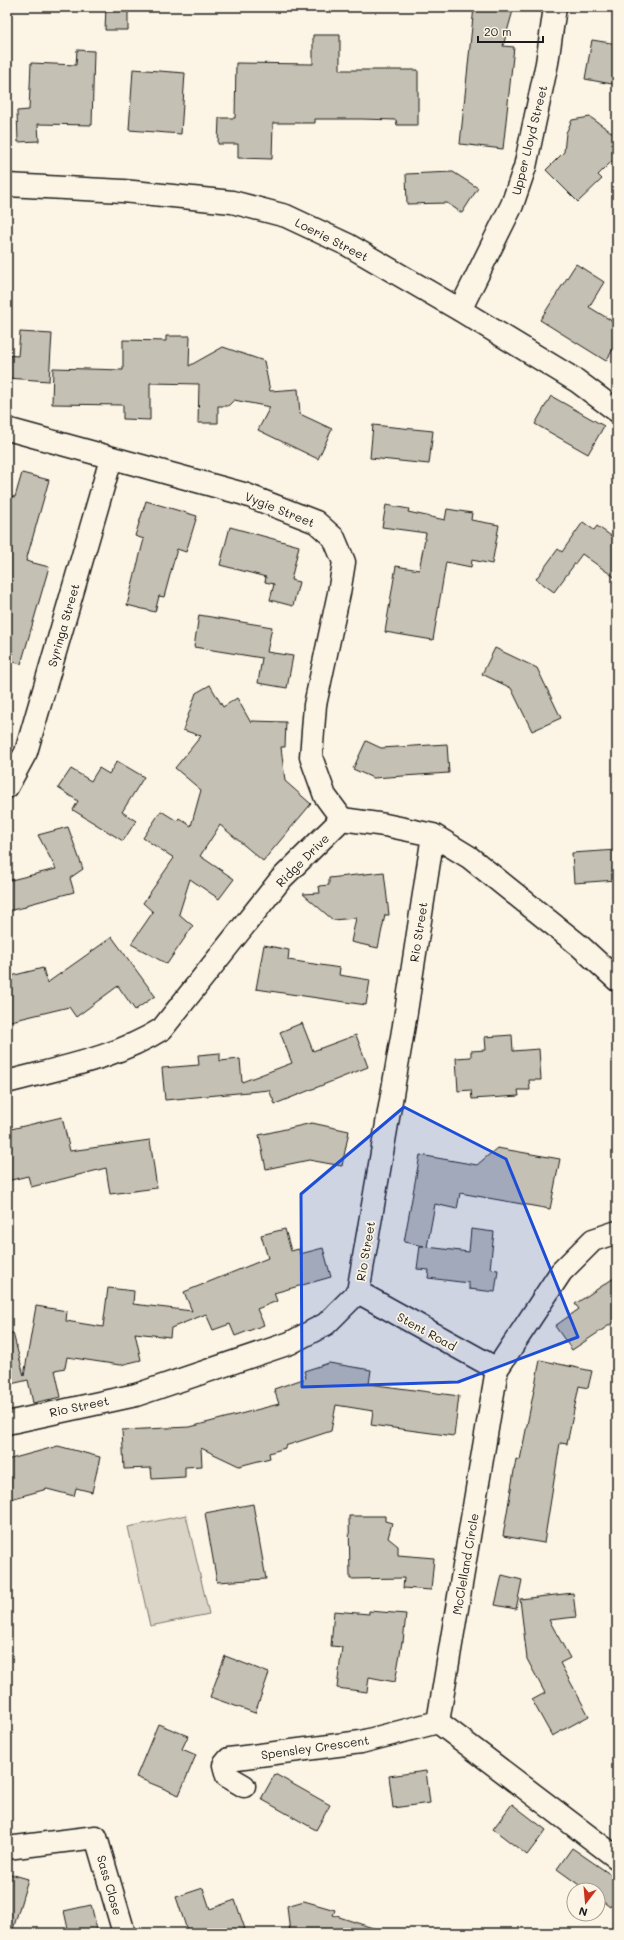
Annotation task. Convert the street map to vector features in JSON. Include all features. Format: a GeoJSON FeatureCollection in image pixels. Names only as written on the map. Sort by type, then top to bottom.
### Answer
{"type":"FeatureCollection","features":[{"type":"Feature","properties":{"kind":"street","name":"Upper Lloyd Street"},"geometry":{"type":"LineString","coordinates":[[460,310],[512,205],[525,167],[547,63],[555,7]]}},
{"type":"Feature","properties":{"kind":"street","name":"Loerie Street"},"geometry":{"type":"LineString","coordinates":[[7,185],[123,191],[232,202],[286,216],[348,245],[460,310],[577,381],[617,411]]}},
{"type":"Feature","properties":{"kind":"street","name":"Vygie Street"},"geometry":{"type":"LineString","coordinates":[[7,429],[111,459],[244,494],[316,522],[334,538],[344,562],[339,593],[315,705],[312,757],[325,796],[342,819]]}},
{"type":"Feature","properties":{"kind":"street","name":"Syringa Street"},"geometry":{"type":"LineString","coordinates":[[7,787],[26,752],[111,459]]}},
{"type":"Feature","properties":{"kind":"street"},"geometry":{"type":"LineString","coordinates":[[342,819],[385,825],[433,835],[469,857],[580,946],[603,969],[617,980]]}},
{"type":"Feature","properties":{"kind":"street","name":"Ridge Drive"},"geometry":{"type":"LineString","coordinates":[[7,1082],[116,1052],[144,1040],[162,1029],[281,879],[342,819]]}},
{"type":"Feature","properties":{"kind":"street","name":"Rio Street"},"geometry":{"type":"LineString","coordinates":[[7,1423],[136,1395],[290,1343],[326,1324],[358,1292],[404,1025],[433,835]]}},
{"type":"Feature","properties":{"kind":"street","name":"McClelland Circle"},"geometry":{"type":"LineString","coordinates":[[438,1722],[497,1369],[561,1272],[593,1240],[617,1232]]}},
{"type":"Feature","properties":{"kind":"street","name":"Stent Road"},"geometry":{"type":"LineString","coordinates":[[358,1292],[497,1369]]}},
{"type":"Feature","properties":{"kind":"street"},"geometry":{"type":"LineString","coordinates":[[438,1722],[617,1858]]}},
{"type":"Feature","properties":{"kind":"street","name":"Spensley Crescent"},"geometry":{"type":"LineString","coordinates":[[244,1786],[227,1776],[224,1765],[228,1759],[361,1742],[438,1722]]}},
{"type":"Feature","properties":{"kind":"street","name":"Sass Close"},"geometry":{"type":"LineString","coordinates":[[7,1848],[96,1836],[124,1933]]}},
{"type":"Feature","properties":{"kind":"highlighted area"},"geometry":{"type":"Polygon","coordinates":[[[404,1107],[506,1159],[578,1337],[458,1382],[302,1387],[301,1194],[404,1107]]]}},
{"type":"Feature","properties":{"kind":"shaded area"},"geometry":{"type":"Polygon","coordinates":[[[186,1515],[209,1614],[150,1626],[128,1527],[186,1515]]]}},
{"type":"Feature","properties":{"kind":"building"},"geometry":{"type":"Polygon","coordinates":[[[106,7],[128,7],[128,30],[105,30],[106,7]]]}},
{"type":"Feature","properties":{"kind":"building"},"geometry":{"type":"Polygon","coordinates":[[[474,7],[514,7],[503,46],[514,47],[503,149],[460,144],[474,7]]]}},
{"type":"Feature","properties":{"kind":"building"},"geometry":{"type":"Polygon","coordinates":[[[313,35],[340,35],[340,70],[418,70],[418,125],[397,125],[396,120],[361,119],[315,119],[315,123],[273,123],[272,159],[238,158],[238,144],[218,144],[219,118],[235,118],[236,63],[313,64],[313,35]]]}},
{"type":"Feature","properties":{"kind":"building"},"geometry":{"type":"Polygon","coordinates":[[[592,40],[617,44],[617,85],[585,79],[592,40]]]}},
{"type":"Feature","properties":{"kind":"building"},"geometry":{"type":"Polygon","coordinates":[[[77,50],[94,51],[92,125],[38,124],[39,141],[18,142],[17,111],[29,110],[31,63],[76,65],[77,50]]]}},
{"type":"Feature","properties":{"kind":"building"},"geometry":{"type":"Polygon","coordinates":[[[133,69],[185,73],[181,134],[129,130],[133,69]]]}},
{"type":"Feature","properties":{"kind":"building"},"geometry":{"type":"Polygon","coordinates":[[[590,117],[617,136],[617,156],[598,175],[602,179],[578,202],[546,170],[564,152],[566,133],[572,120],[590,117]]]}},
{"type":"Feature","properties":{"kind":"building"},"geometry":{"type":"Polygon","coordinates":[[[453,172],[478,188],[462,213],[447,203],[407,204],[406,174],[453,172]]]}},
{"type":"Feature","properties":{"kind":"building"},"geometry":{"type":"Polygon","coordinates":[[[576,264],[604,282],[589,307],[617,324],[617,343],[606,361],[540,320],[576,264]]]}},
{"type":"Feature","properties":{"kind":"building"},"geometry":{"type":"Polygon","coordinates":[[[20,332],[52,334],[49,381],[7,378],[7,355],[18,356],[20,332]]]}},
{"type":"Feature","properties":{"kind":"building"},"geometry":{"type":"Polygon","coordinates":[[[166,336],[190,336],[189,366],[223,347],[264,361],[270,391],[298,389],[300,414],[332,429],[318,459],[258,430],[270,407],[234,400],[228,406],[218,406],[218,423],[198,423],[199,384],[150,383],[150,420],[123,419],[123,405],[52,404],[53,368],[123,370],[123,340],[166,341],[166,336]]]}},
{"type":"Feature","properties":{"kind":"building"},"geometry":{"type":"Polygon","coordinates":[[[551,396],[604,426],[588,454],[535,424],[551,396]]]}},
{"type":"Feature","properties":{"kind":"building"},"geometry":{"type":"Polygon","coordinates":[[[373,425],[433,431],[429,464],[370,458],[373,425]]]}},
{"type":"Feature","properties":{"kind":"building"},"geometry":{"type":"Polygon","coordinates":[[[22,473],[49,480],[26,561],[49,567],[21,664],[7,660],[7,495],[15,497],[22,473]]]}},
{"type":"Feature","properties":{"kind":"building"},"geometry":{"type":"Polygon","coordinates":[[[146,501],[197,516],[186,552],[177,549],[164,597],[159,596],[155,612],[127,605],[144,539],[135,536],[146,501]]]}},
{"type":"Feature","properties":{"kind":"building"},"geometry":{"type":"Polygon","coordinates":[[[386,505],[409,509],[408,512],[445,520],[447,509],[472,513],[471,520],[499,525],[492,564],[472,560],[471,567],[446,562],[433,640],[385,632],[396,566],[419,570],[426,533],[382,527],[386,505]]]}},
{"type":"Feature","properties":{"kind":"building"},"geometry":{"type":"Polygon","coordinates":[[[583,522],[594,530],[597,526],[617,540],[617,579],[582,554],[554,592],[536,579],[558,549],[562,552],[583,522]]]}},
{"type":"Feature","properties":{"kind":"building"},"geometry":{"type":"Polygon","coordinates":[[[230,527],[299,546],[291,580],[299,582],[293,606],[270,600],[274,584],[265,582],[266,577],[220,565],[230,527]]]}},
{"type":"Feature","properties":{"kind":"building"},"geometry":{"type":"Polygon","coordinates":[[[199,615],[272,627],[267,652],[293,656],[287,688],[258,683],[262,658],[194,647],[199,615]]]}},
{"type":"Feature","properties":{"kind":"building"},"geometry":{"type":"Polygon","coordinates":[[[495,648],[537,668],[561,718],[532,731],[511,688],[482,674],[495,648]]]}},
{"type":"Feature","properties":{"kind":"building"},"geometry":{"type":"Polygon","coordinates":[[[210,685],[223,707],[237,698],[251,723],[252,721],[286,722],[285,747],[281,747],[285,781],[311,804],[263,861],[220,825],[200,856],[234,879],[219,899],[190,879],[179,914],[193,926],[167,964],[131,944],[153,912],[143,903],[174,858],[143,838],[161,811],[177,821],[179,818],[191,826],[201,790],[175,768],[201,736],[183,730],[196,693],[210,685]]]}},
{"type":"Feature","properties":{"kind":"building"},"geometry":{"type":"Polygon","coordinates":[[[366,741],[381,748],[447,744],[449,773],[373,778],[353,769],[366,741]]]}},
{"type":"Feature","properties":{"kind":"building"},"geometry":{"type":"Polygon","coordinates":[[[117,761],[144,777],[122,812],[136,821],[123,841],[73,810],[78,801],[58,788],[71,769],[91,781],[99,768],[109,774],[117,761]]]}},
{"type":"Feature","properties":{"kind":"building"},"geometry":{"type":"Polygon","coordinates":[[[68,827],[83,869],[70,878],[74,892],[26,905],[26,907],[7,911],[7,881],[56,869],[38,835],[68,827]]]}},
{"type":"Feature","properties":{"kind":"building"},"geometry":{"type":"Polygon","coordinates":[[[617,850],[617,880],[574,883],[572,853],[617,850]]]}},
{"type":"Feature","properties":{"kind":"building"},"geometry":{"type":"Polygon","coordinates":[[[384,872],[389,915],[385,915],[378,948],[351,942],[356,918],[333,920],[303,894],[320,893],[319,886],[329,885],[329,878],[384,872]]]}},
{"type":"Feature","properties":{"kind":"building"},"geometry":{"type":"Polygon","coordinates":[[[112,937],[155,996],[135,1010],[118,986],[76,1017],[69,1007],[7,1022],[7,977],[43,968],[47,983],[112,937]]]}},
{"type":"Feature","properties":{"kind":"building"},"geometry":{"type":"Polygon","coordinates":[[[264,945],[289,950],[288,960],[340,968],[339,975],[370,980],[366,1005],[256,989],[264,945]]]}},
{"type":"Feature","properties":{"kind":"building"},"geometry":{"type":"Polygon","coordinates":[[[302,1023],[313,1051],[356,1035],[368,1067],[275,1104],[269,1090],[165,1100],[162,1068],[199,1065],[198,1055],[220,1053],[220,1061],[240,1059],[242,1082],[292,1063],[280,1032],[302,1023]]]}},
{"type":"Feature","properties":{"kind":"building"},"geometry":{"type":"Polygon","coordinates":[[[512,1035],[513,1051],[539,1049],[541,1080],[529,1080],[530,1090],[518,1090],[519,1096],[472,1099],[471,1090],[458,1091],[456,1058],[471,1057],[471,1051],[486,1050],[485,1037],[512,1035]]]}},
{"type":"Feature","properties":{"kind":"building"},"geometry":{"type":"Polygon","coordinates":[[[62,1117],[70,1151],[150,1140],[157,1188],[110,1194],[106,1168],[31,1187],[28,1176],[7,1181],[7,1130],[62,1117]]]}},
{"type":"Feature","properties":{"kind":"building"},"geometry":{"type":"Polygon","coordinates":[[[312,1123],[349,1131],[342,1166],[309,1160],[266,1169],[259,1135],[312,1123]]]}},
{"type":"Feature","properties":{"kind":"building"},"geometry":{"type":"Polygon","coordinates":[[[497,1148],[560,1159],[550,1209],[460,1193],[457,1209],[435,1204],[427,1247],[469,1252],[471,1229],[494,1232],[490,1269],[498,1270],[495,1292],[469,1289],[469,1283],[428,1278],[429,1270],[417,1269],[420,1246],[424,1246],[404,1242],[420,1155],[477,1165],[497,1148]]]}},
{"type":"Feature","properties":{"kind":"building"},"geometry":{"type":"Polygon","coordinates":[[[285,1229],[291,1251],[299,1249],[300,1254],[323,1248],[331,1277],[274,1293],[277,1301],[257,1309],[264,1325],[235,1336],[230,1324],[213,1330],[206,1314],[171,1328],[170,1337],[135,1333],[141,1360],[120,1365],[67,1357],[65,1368],[55,1370],[61,1397],[33,1403],[28,1380],[7,1385],[7,1333],[13,1333],[24,1376],[36,1306],[67,1311],[66,1321],[103,1327],[108,1288],[134,1291],[133,1304],[192,1311],[184,1292],[268,1258],[261,1235],[285,1229]]]}},
{"type":"Feature","properties":{"kind":"building"},"geometry":{"type":"Polygon","coordinates":[[[617,1276],[617,1320],[572,1350],[555,1326],[579,1309],[575,1304],[617,1276]]]}},
{"type":"Feature","properties":{"kind":"building"},"geometry":{"type":"Polygon","coordinates":[[[540,1360],[592,1371],[588,1388],[579,1386],[567,1444],[560,1443],[544,1543],[503,1536],[516,1459],[520,1460],[540,1360]]]}},
{"type":"Feature","properties":{"kind":"building"},"geometry":{"type":"Polygon","coordinates":[[[329,1363],[371,1370],[369,1384],[459,1396],[454,1436],[371,1425],[373,1411],[336,1405],[331,1431],[285,1446],[285,1448],[269,1453],[270,1458],[239,1466],[201,1448],[202,1466],[185,1467],[185,1477],[152,1479],[151,1468],[124,1469],[122,1430],[190,1427],[279,1404],[274,1389],[306,1378],[304,1371],[329,1363]]]}},
{"type":"Feature","properties":{"kind":"building"},"geometry":{"type":"Polygon","coordinates":[[[58,1446],[100,1457],[92,1492],[76,1488],[74,1496],[47,1489],[7,1500],[7,1460],[58,1446]]]}},
{"type":"Feature","properties":{"kind":"building"},"geometry":{"type":"Polygon","coordinates":[[[253,1504],[266,1579],[217,1582],[205,1513],[253,1504]]]}},
{"type":"Feature","properties":{"kind":"building"},"geometry":{"type":"Polygon","coordinates":[[[349,1516],[385,1516],[385,1521],[392,1523],[388,1538],[398,1546],[398,1555],[434,1558],[431,1590],[403,1588],[404,1578],[350,1579],[349,1516]]]}},
{"type":"Feature","properties":{"kind":"building"},"geometry":{"type":"Polygon","coordinates":[[[502,1575],[522,1580],[516,1609],[495,1605],[502,1575]]]}},
{"type":"Feature","properties":{"kind":"building"},"geometry":{"type":"Polygon","coordinates":[[[573,1593],[576,1617],[549,1620],[570,1658],[560,1663],[589,1716],[552,1736],[532,1700],[545,1693],[527,1659],[520,1599],[573,1593]]]}},
{"type":"Feature","properties":{"kind":"building"},"geometry":{"type":"Polygon","coordinates":[[[334,1611],[369,1614],[369,1611],[406,1614],[403,1642],[395,1682],[369,1677],[367,1692],[337,1688],[342,1647],[331,1646],[334,1611]]]}},
{"type":"Feature","properties":{"kind":"building"},"geometry":{"type":"Polygon","coordinates":[[[225,1656],[269,1673],[255,1713],[210,1697],[225,1656]]]}},
{"type":"Feature","properties":{"kind":"building"},"geometry":{"type":"Polygon","coordinates":[[[158,1724],[188,1736],[182,1749],[196,1755],[179,1795],[136,1777],[158,1724]]]}},
{"type":"Feature","properties":{"kind":"building"},"geometry":{"type":"Polygon","coordinates":[[[426,1771],[430,1803],[393,1808],[389,1776],[426,1771]]]}},
{"type":"Feature","properties":{"kind":"building"},"geometry":{"type":"Polygon","coordinates":[[[275,1774],[330,1805],[316,1830],[261,1799],[275,1774]]]}},
{"type":"Feature","properties":{"kind":"building"},"geometry":{"type":"Polygon","coordinates":[[[512,1804],[546,1830],[527,1855],[493,1829],[512,1804]]]}},
{"type":"Feature","properties":{"kind":"building"},"geometry":{"type":"Polygon","coordinates":[[[572,1848],[617,1879],[617,1898],[610,1907],[606,1904],[606,1882],[575,1882],[557,1869],[572,1848]]]}},
{"type":"Feature","properties":{"kind":"building"},"geometry":{"type":"Polygon","coordinates":[[[7,1873],[28,1879],[12,1933],[7,1933],[7,1873]]]}},
{"type":"Feature","properties":{"kind":"building"},"geometry":{"type":"Polygon","coordinates":[[[203,1888],[210,1909],[235,1900],[245,1929],[231,1933],[188,1933],[176,1897],[203,1888]]]}},
{"type":"Feature","properties":{"kind":"building"},"geometry":{"type":"Polygon","coordinates":[[[304,1901],[335,1910],[333,1915],[376,1929],[375,1933],[290,1933],[287,1906],[304,1901]]]}},
{"type":"Feature","properties":{"kind":"building"},"geometry":{"type":"Polygon","coordinates":[[[91,1905],[98,1933],[69,1933],[64,1911],[91,1905]]]}}]}
